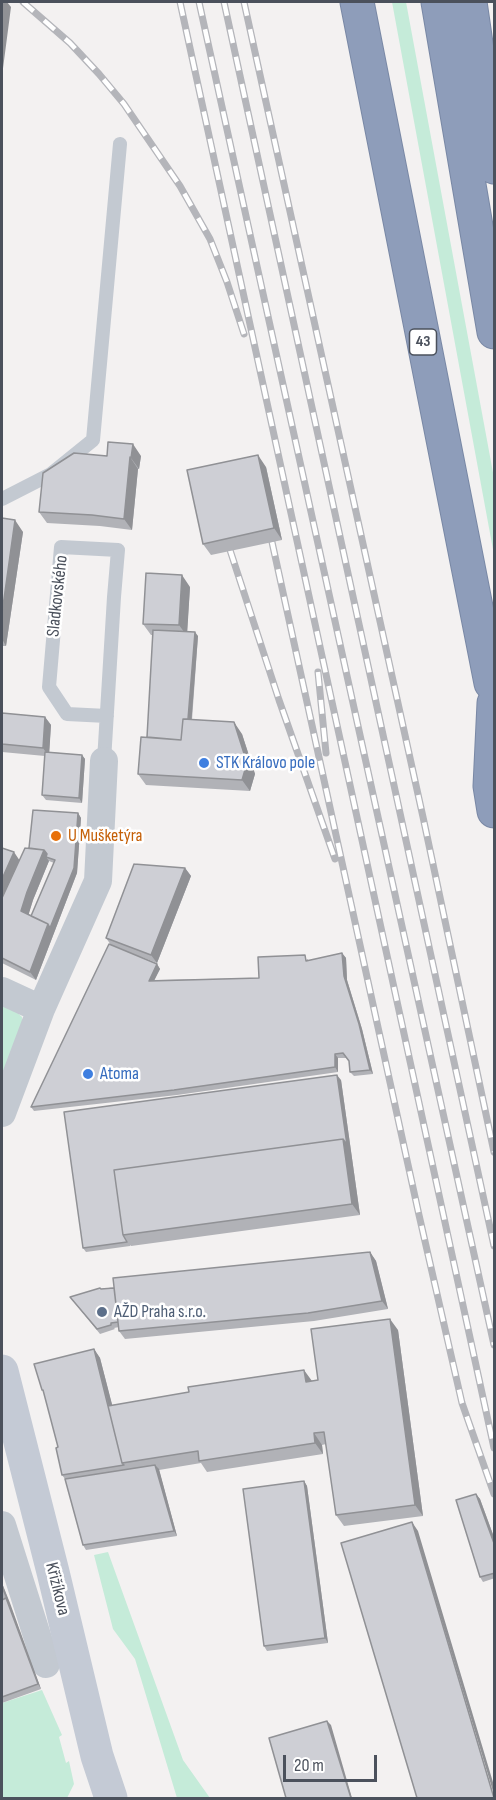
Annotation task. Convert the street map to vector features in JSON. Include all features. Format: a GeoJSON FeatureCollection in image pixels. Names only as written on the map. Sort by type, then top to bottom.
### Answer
{"type":"FeatureCollection","features":[{"type":"Feature","properties":{"kind":"highway","name":"43"},"geometry":{"type":"LineString","coordinates":[[357,2],[493,693],[490,786],[495,811]]}},
{"type":"Feature","properties":{"kind":"highway"},"geometry":{"type":"LineString","coordinates":[[438,2],[495,332]]}},
{"type":"Feature","properties":{"kind":"highway"},"geometry":{"type":"LineString","coordinates":[[470,2],[495,167]]}},
{"type":"Feature","properties":{"kind":"street","name":"Sladkovského"},"geometry":{"type":"LineString","coordinates":[[2,1113],[41,1009],[98,881],[104,760]]}},
{"type":"Feature","properties":{"kind":"street"},"geometry":{"type":"LineString","coordinates":[[2,991],[41,1009]]}},
{"type":"Feature","properties":{"kind":"street","name":"Křižíkova"},"geometry":{"type":"LineString","coordinates":[[2,1378],[53,1572],[97,1756],[111,1798]]}},
{"type":"Feature","properties":{"kind":"street","name":"Křižíkova"},"geometry":{"type":"LineString","coordinates":[[2,1525],[46,1664]]}},
{"type":"Feature","properties":{"kind":"lane"},"geometry":{"type":"LineString","coordinates":[[2,499],[51,474],[93,440],[120,144]]}},
{"type":"Feature","properties":{"kind":"lane","name":"Sladkovského"},"geometry":{"type":"LineString","coordinates":[[104,760],[118,550],[61,547],[49,687],[67,714],[106,716]]}},
{"type":"Feature","properties":{"kind":"green space"},"geometry":{"type":"Polygon","coordinates":[[[392,2],[406,2],[494,478],[494,555],[392,2]]]}},
{"type":"Feature","properties":{"kind":"green space"},"geometry":{"type":"Polygon","coordinates":[[[2,1002],[22,1017],[24,1030],[2,1085],[2,1002]]]}},
{"type":"Feature","properties":{"kind":"green space"},"geometry":{"type":"Polygon","coordinates":[[[108,1552],[183,1760],[210,1798],[177,1798],[135,1659],[113,1629],[94,1555],[108,1552]]]}},
{"type":"Feature","properties":{"kind":"green space"},"geometry":{"type":"Polygon","coordinates":[[[42,1690],[62,1735],[59,1737],[66,1763],[69,1761],[74,1784],[67,1798],[2,1798],[2,1703],[42,1690]]]}},
{"type":"Feature","properties":{"kind":"building"},"geometry":{"type":"Polygon","coordinates":[[[108,442],[133,444],[124,519],[39,512],[43,473],[74,453],[107,456],[108,442]]]}},
{"type":"Feature","properties":{"kind":"building"},"geometry":{"type":"Polygon","coordinates":[[[258,455],[274,528],[203,544],[187,470],[258,455]]]}},
{"type":"Feature","properties":{"kind":"building"},"geometry":{"type":"Polygon","coordinates":[[[2,518],[15,520],[2,613],[2,518]]]}},
{"type":"Feature","properties":{"kind":"building"},"geometry":{"type":"Polygon","coordinates":[[[146,573],[182,575],[179,625],[143,624],[146,573]]]}},
{"type":"Feature","properties":{"kind":"building"},"geometry":{"type":"Polygon","coordinates":[[[153,630],[195,632],[188,719],[183,719],[181,740],[147,737],[153,630]]]}},
{"type":"Feature","properties":{"kind":"building"},"geometry":{"type":"Polygon","coordinates":[[[2,713],[45,717],[43,748],[2,744],[2,713]]]}},
{"type":"Feature","properties":{"kind":"building"},"geometry":{"type":"Polygon","coordinates":[[[183,719],[234,722],[247,763],[242,780],[138,774],[141,737],[181,740],[183,719]]]}},
{"type":"Feature","properties":{"kind":"building"},"geometry":{"type":"Polygon","coordinates":[[[45,752],[82,755],[79,798],[42,795],[45,752]]]}},
{"type":"Feature","properties":{"kind":"building"},"geometry":{"type":"Polygon","coordinates":[[[33,810],[78,813],[74,868],[50,928],[48,924],[31,916],[55,860],[46,857],[44,850],[29,848],[33,810]]]}},
{"type":"Feature","properties":{"kind":"building"},"geometry":{"type":"Polygon","coordinates":[[[2,848],[14,852],[2,879],[2,848]]]}},
{"type":"Feature","properties":{"kind":"building"},"geometry":{"type":"Polygon","coordinates":[[[25,848],[44,850],[21,911],[48,924],[30,972],[2,958],[2,898],[25,848]]]}},
{"type":"Feature","properties":{"kind":"building"},"geometry":{"type":"Polygon","coordinates":[[[134,864],[185,868],[151,955],[106,938],[134,864]]]}},
{"type":"Feature","properties":{"kind":"building"},"geometry":{"type":"Polygon","coordinates":[[[109,944],[157,964],[149,981],[259,978],[258,957],[305,955],[306,961],[342,953],[344,976],[370,1070],[350,1072],[349,1061],[343,1053],[335,1054],[335,1067],[174,1090],[31,1107],[109,944]]]}},
{"type":"Feature","properties":{"kind":"building"},"geometry":{"type":"Polygon","coordinates":[[[337,1075],[347,1145],[343,1139],[114,1170],[123,1235],[127,1242],[83,1248],[64,1112],[337,1075]]]}},
{"type":"Feature","properties":{"kind":"building"},"geometry":{"type":"Polygon","coordinates":[[[343,1139],[352,1204],[123,1235],[114,1170],[343,1139]]]}},
{"type":"Feature","properties":{"kind":"building"},"geometry":{"type":"Polygon","coordinates":[[[370,1252],[382,1301],[308,1313],[119,1331],[113,1278],[370,1252]]]}},
{"type":"Feature","properties":{"kind":"building"},"geometry":{"type":"Polygon","coordinates":[[[100,1288],[114,1288],[118,1322],[97,1329],[70,1297],[100,1288]]]}},
{"type":"Feature","properties":{"kind":"building"},"geometry":{"type":"Polygon","coordinates":[[[390,1319],[415,1505],[336,1515],[324,1432],[314,1433],[315,1443],[199,1461],[198,1451],[122,1463],[108,1406],[189,1392],[188,1387],[304,1370],[306,1382],[318,1380],[311,1329],[390,1319]]]}},
{"type":"Feature","properties":{"kind":"building"},"geometry":{"type":"Polygon","coordinates":[[[94,1349],[124,1465],[62,1475],[56,1448],[58,1447],[34,1364],[94,1349]]]}},
{"type":"Feature","properties":{"kind":"building"},"geometry":{"type":"Polygon","coordinates":[[[155,1465],[174,1531],[83,1545],[65,1479],[155,1465]]]}},
{"type":"Feature","properties":{"kind":"building"},"geometry":{"type":"Polygon","coordinates":[[[304,1481],[325,1638],[264,1646],[243,1489],[304,1481]]]}},
{"type":"Feature","properties":{"kind":"building"},"geometry":{"type":"Polygon","coordinates":[[[476,1494],[495,1546],[495,1573],[480,1577],[456,1500],[476,1494]]]}},
{"type":"Feature","properties":{"kind":"building"},"geometry":{"type":"Polygon","coordinates":[[[412,1522],[494,1798],[417,1798],[341,1543],[412,1522]]]}},
{"type":"Feature","properties":{"kind":"building"},"geometry":{"type":"Polygon","coordinates":[[[6,1598],[38,1684],[2,1697],[2,1600],[6,1598]]]}},
{"type":"Feature","properties":{"kind":"building"},"geometry":{"type":"Polygon","coordinates":[[[327,1721],[351,1798],[286,1798],[269,1738],[327,1721]]]}},
{"type":"Feature","properties":{"kind":"railway"},"geometry":{"type":"LineString","coordinates":[[23,2],[70,43],[99,74],[124,104],[180,186],[210,239],[244,334]]}},
{"type":"Feature","properties":{"kind":"railway"},"geometry":{"type":"LineString","coordinates":[[180,2],[494,1448]]}},
{"type":"Feature","properties":{"kind":"railway"},"geometry":{"type":"LineString","coordinates":[[199,2],[494,1345]]}},
{"type":"Feature","properties":{"kind":"railway"},"geometry":{"type":"LineString","coordinates":[[224,2],[494,1246]]}},
{"type":"Feature","properties":{"kind":"railway"},"geometry":{"type":"LineString","coordinates":[[244,2],[494,1152]]}},
{"type":"Feature","properties":{"kind":"railway"},"geometry":{"type":"LineString","coordinates":[[272,542],[462,1403],[494,1494]]}},
{"type":"Feature","properties":{"kind":"railway"},"geometry":{"type":"LineString","coordinates":[[230,550],[279,700],[335,859]]}},
{"type":"Feature","properties":{"kind":"railway"},"geometry":{"type":"LineString","coordinates":[[318,672],[326,753]]}},
{"type":"Feature","properties":{"kind":"place","name":"STK Královo pole"},"geometry":{"type":"Point","coordinates":[204,763]}},
{"type":"Feature","properties":{"kind":"place","name":"U Mušketýra"},"geometry":{"type":"Point","coordinates":[56,836]}},
{"type":"Feature","properties":{"kind":"place","name":"Atoma"},"geometry":{"type":"Point","coordinates":[88,1074]}},
{"type":"Feature","properties":{"kind":"place","name":"AŽD Praha s.r.o."},"geometry":{"type":"Point","coordinates":[102,1312]}}]}
